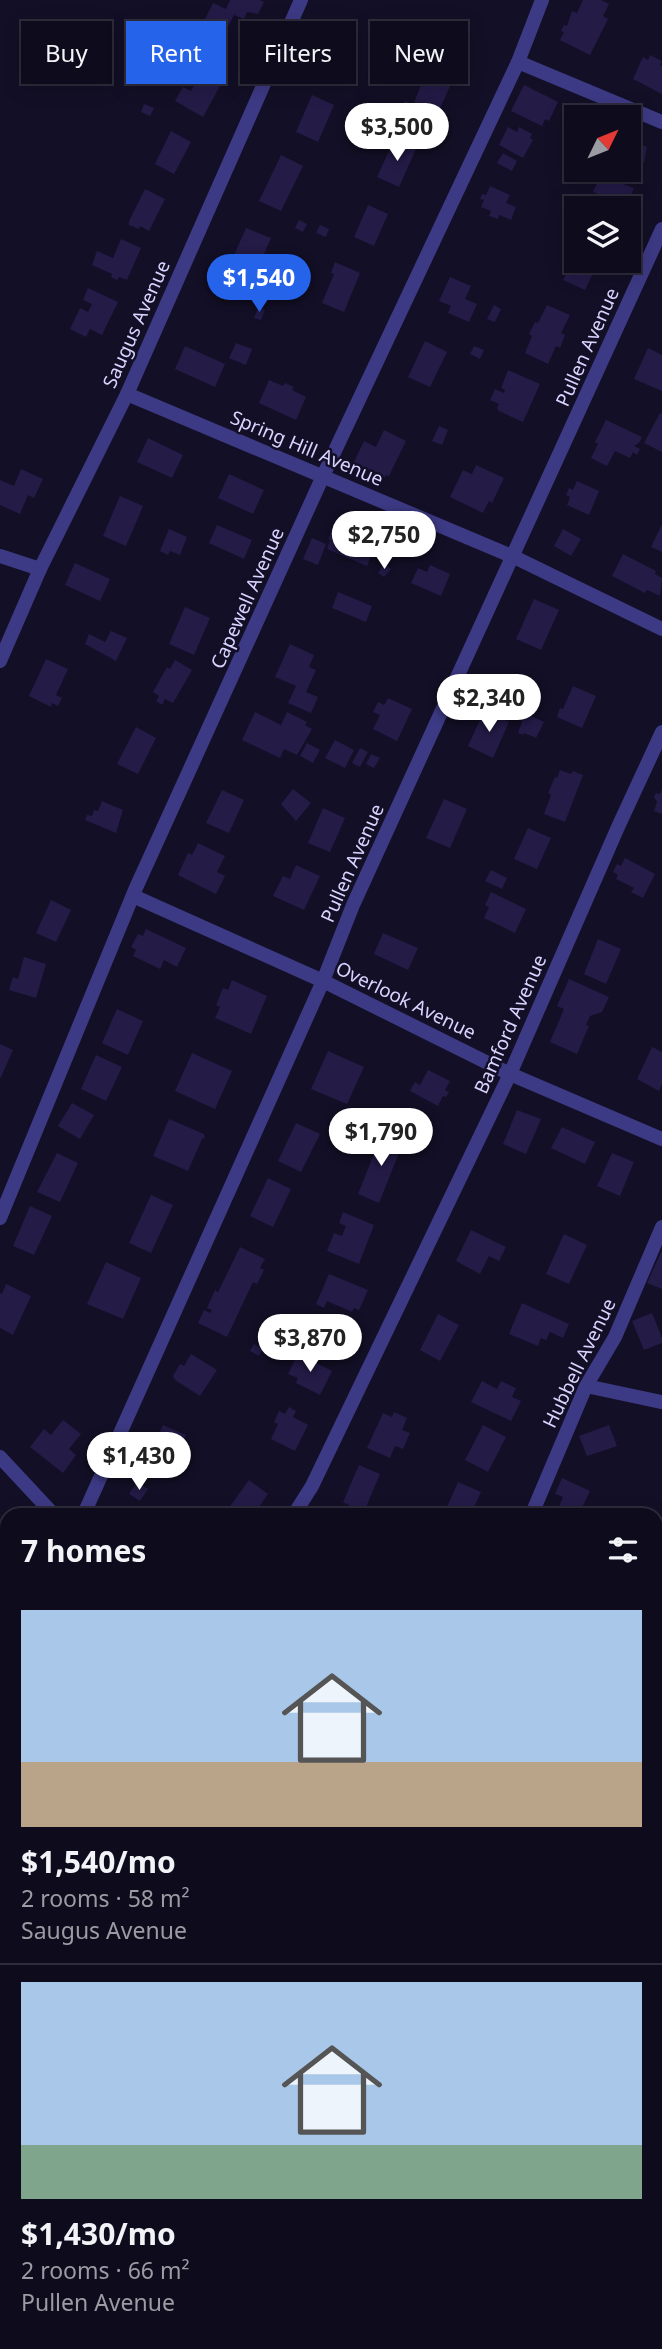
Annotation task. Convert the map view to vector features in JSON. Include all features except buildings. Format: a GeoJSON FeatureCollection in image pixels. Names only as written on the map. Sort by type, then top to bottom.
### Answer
{"type":"FeatureCollection","features":[{"type":"Feature","properties":{"kind":"street","name":"Saugus Avenue"},"geometry":{"type":"LineString","coordinates":[[0,661],[40,569],[127,394],[301,0]]}},
{"type":"Feature","properties":{"kind":"street","name":"Capewell Avenue"},"geometry":{"type":"LineString","coordinates":[[0,1218],[133,896],[323,476],[518,62],[542,0]]}},
{"type":"Feature","properties":{"kind":"street"},"geometry":{"type":"LineString","coordinates":[[518,62],[662,122]]}},
{"type":"Feature","properties":{"kind":"street","name":"Pullen Avenue"},"geometry":{"type":"LineString","coordinates":[[87,1508],[323,981],[353,905],[662,229]]}},
{"type":"Feature","properties":{"kind":"street","name":"Spring Hill Avenue"},"geometry":{"type":"LineString","coordinates":[[127,394],[514,556],[662,629]]}},
{"type":"Feature","properties":{"kind":"street"},"geometry":{"type":"LineString","coordinates":[[0,556],[40,569]]}},
{"type":"Feature","properties":{"kind":"street","name":"Bamford Avenue"},"geometry":{"type":"LineString","coordinates":[[298,1508],[312,1486],[510,1074],[662,732]]}},
{"type":"Feature","properties":{"kind":"street","name":"Overlook Avenue"},"geometry":{"type":"LineString","coordinates":[[133,896],[323,981],[510,1074],[662,1139]]}},
{"type":"Feature","properties":{"kind":"street","name":"Hubbell Avenue"},"geometry":{"type":"LineString","coordinates":[[534,1508],[586,1385],[615,1337],[662,1227]]}},
{"type":"Feature","properties":{"kind":"street"},"geometry":{"type":"LineString","coordinates":[[586,1385],[661,1402]]}},
{"type":"Feature","properties":{"kind":"street"},"geometry":{"type":"LineString","coordinates":[[0,1457],[48,1508]]}}]}
